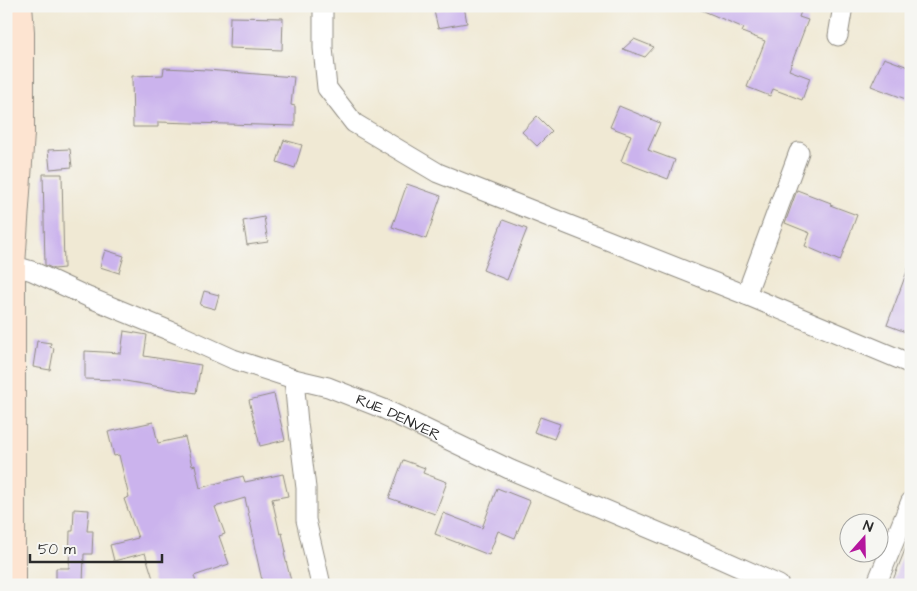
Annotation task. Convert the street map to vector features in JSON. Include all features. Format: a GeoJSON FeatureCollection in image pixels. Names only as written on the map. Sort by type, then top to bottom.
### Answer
{"type":"FeatureCollection","features":[{"type":"Feature","properties":{"kind":"main road"},"geometry":{"type":"LineString","coordinates":[[12,585],[9,265],[14,133],[21,32],[15,7]]}},
{"type":"Feature","properties":{"kind":"street"},"geometry":{"type":"LineString","coordinates":[[323,6],[323,48],[327,88],[354,123],[438,173],[746,295],[911,364]]}},
{"type":"Feature","properties":{"kind":"street"},"geometry":{"type":"LineString","coordinates":[[838,36],[843,6]]}},
{"type":"Feature","properties":{"kind":"street"},"geometry":{"type":"LineString","coordinates":[[746,295],[799,152]]}},
{"type":"Feature","properties":{"kind":"street","name":"RUE DENVER"},"geometry":{"type":"LineString","coordinates":[[9,265],[32,270],[88,297],[233,358],[294,379],[328,387],[384,409],[511,470],[779,585]]}},
{"type":"Feature","properties":{"kind":"street"},"geometry":{"type":"LineString","coordinates":[[294,379],[306,488],[306,520],[321,585]]}},
{"type":"Feature","properties":{"kind":"street"},"geometry":{"type":"LineString","coordinates":[[876,585],[911,501]]}},
{"type":"Feature","properties":{"kind":"building"},"geometry":{"type":"Polygon","coordinates":[[[464,6],[467,23],[438,28],[434,11],[464,6]]]}},
{"type":"Feature","properties":{"kind":"building"},"geometry":{"type":"Polygon","coordinates":[[[692,6],[803,6],[799,17],[808,20],[789,70],[810,78],[802,100],[773,89],[770,96],[747,87],[765,41],[742,32],[744,28],[692,6]]]}},
{"type":"Feature","properties":{"kind":"building"},"geometry":{"type":"Polygon","coordinates":[[[230,17],[283,18],[282,50],[229,48],[230,17]]]}},
{"type":"Feature","properties":{"kind":"building"},"geometry":{"type":"Polygon","coordinates":[[[634,39],[654,47],[645,57],[623,49],[634,39]]]}},
{"type":"Feature","properties":{"kind":"building"},"geometry":{"type":"Polygon","coordinates":[[[884,58],[911,68],[911,101],[871,86],[884,58]]]}},
{"type":"Feature","properties":{"kind":"building"},"geometry":{"type":"Polygon","coordinates":[[[164,68],[294,77],[291,105],[295,106],[295,126],[158,122],[158,127],[133,127],[132,76],[163,75],[164,68]]]}},
{"type":"Feature","properties":{"kind":"building"},"geometry":{"type":"Polygon","coordinates":[[[619,106],[660,123],[648,150],[675,160],[668,179],[621,161],[631,135],[610,127],[619,106]]]}},
{"type":"Feature","properties":{"kind":"building"},"geometry":{"type":"Polygon","coordinates":[[[537,116],[552,131],[537,146],[522,132],[537,116]]]}},
{"type":"Feature","properties":{"kind":"building"},"geometry":{"type":"Polygon","coordinates":[[[284,140],[302,145],[295,168],[277,162],[284,140]]]}},
{"type":"Feature","properties":{"kind":"building"},"geometry":{"type":"Polygon","coordinates":[[[70,149],[72,167],[50,169],[48,150],[70,149]]]}},
{"type":"Feature","properties":{"kind":"building"},"geometry":{"type":"Polygon","coordinates":[[[43,174],[62,174],[64,268],[54,269],[45,265],[43,174]]]}},
{"type":"Feature","properties":{"kind":"building"},"geometry":{"type":"Polygon","coordinates":[[[407,184],[441,196],[426,239],[392,227],[407,184]]]}},
{"type":"Feature","properties":{"kind":"building"},"geometry":{"type":"Polygon","coordinates":[[[797,190],[857,215],[840,261],[805,246],[810,233],[785,223],[797,190]]]}},
{"type":"Feature","properties":{"kind":"building"},"geometry":{"type":"Polygon","coordinates":[[[264,217],[268,242],[247,245],[243,221],[264,217]]]}},
{"type":"Feature","properties":{"kind":"building"},"geometry":{"type":"Polygon","coordinates":[[[503,220],[527,229],[507,280],[483,270],[503,220]]]}},
{"type":"Feature","properties":{"kind":"building"},"geometry":{"type":"Polygon","coordinates":[[[105,250],[124,256],[119,273],[100,267],[105,250]]]}},
{"type":"Feature","properties":{"kind":"building"},"geometry":{"type":"Polygon","coordinates":[[[909,266],[911,266],[911,334],[887,325],[909,266]]]}},
{"type":"Feature","properties":{"kind":"building"},"geometry":{"type":"Polygon","coordinates":[[[204,291],[219,295],[215,309],[200,305],[204,291]]]}},
{"type":"Feature","properties":{"kind":"building"},"geometry":{"type":"Polygon","coordinates":[[[124,331],[147,335],[144,356],[201,365],[196,393],[119,380],[85,379],[85,351],[121,353],[124,331]]]}},
{"type":"Feature","properties":{"kind":"building"},"geometry":{"type":"Polygon","coordinates":[[[37,341],[51,343],[50,347],[54,348],[50,370],[33,367],[37,341]]]}},
{"type":"Feature","properties":{"kind":"building"},"geometry":{"type":"Polygon","coordinates":[[[274,394],[285,440],[260,446],[249,400],[274,394]]]}},
{"type":"Feature","properties":{"kind":"building"},"geometry":{"type":"Polygon","coordinates":[[[540,417],[560,424],[554,439],[534,432],[540,417]]]}},
{"type":"Feature","properties":{"kind":"building"},"geometry":{"type":"Polygon","coordinates":[[[153,422],[158,443],[185,437],[192,466],[195,465],[200,488],[243,476],[245,482],[283,474],[288,496],[272,499],[280,534],[282,533],[286,552],[284,553],[292,585],[263,585],[245,498],[215,507],[225,534],[219,536],[229,564],[194,576],[197,585],[155,585],[145,553],[114,561],[110,545],[138,538],[124,499],[129,497],[119,455],[114,456],[108,432],[153,422]]]}},
{"type":"Feature","properties":{"kind":"building"},"geometry":{"type":"Polygon","coordinates":[[[403,460],[425,468],[423,473],[447,482],[435,514],[389,498],[403,460]]]}},
{"type":"Feature","properties":{"kind":"building"},"geometry":{"type":"Polygon","coordinates":[[[497,488],[530,501],[515,538],[498,531],[489,555],[435,534],[443,513],[482,528],[497,488]]]}},
{"type":"Feature","properties":{"kind":"building"},"geometry":{"type":"Polygon","coordinates":[[[74,509],[89,510],[87,531],[93,531],[92,554],[84,554],[83,585],[56,585],[56,568],[69,568],[70,531],[73,531],[74,509]]]}},
{"type":"Feature","properties":{"kind":"building"},"geometry":{"type":"Polygon","coordinates":[[[910,537],[911,585],[891,585],[910,537]]]}}]}
